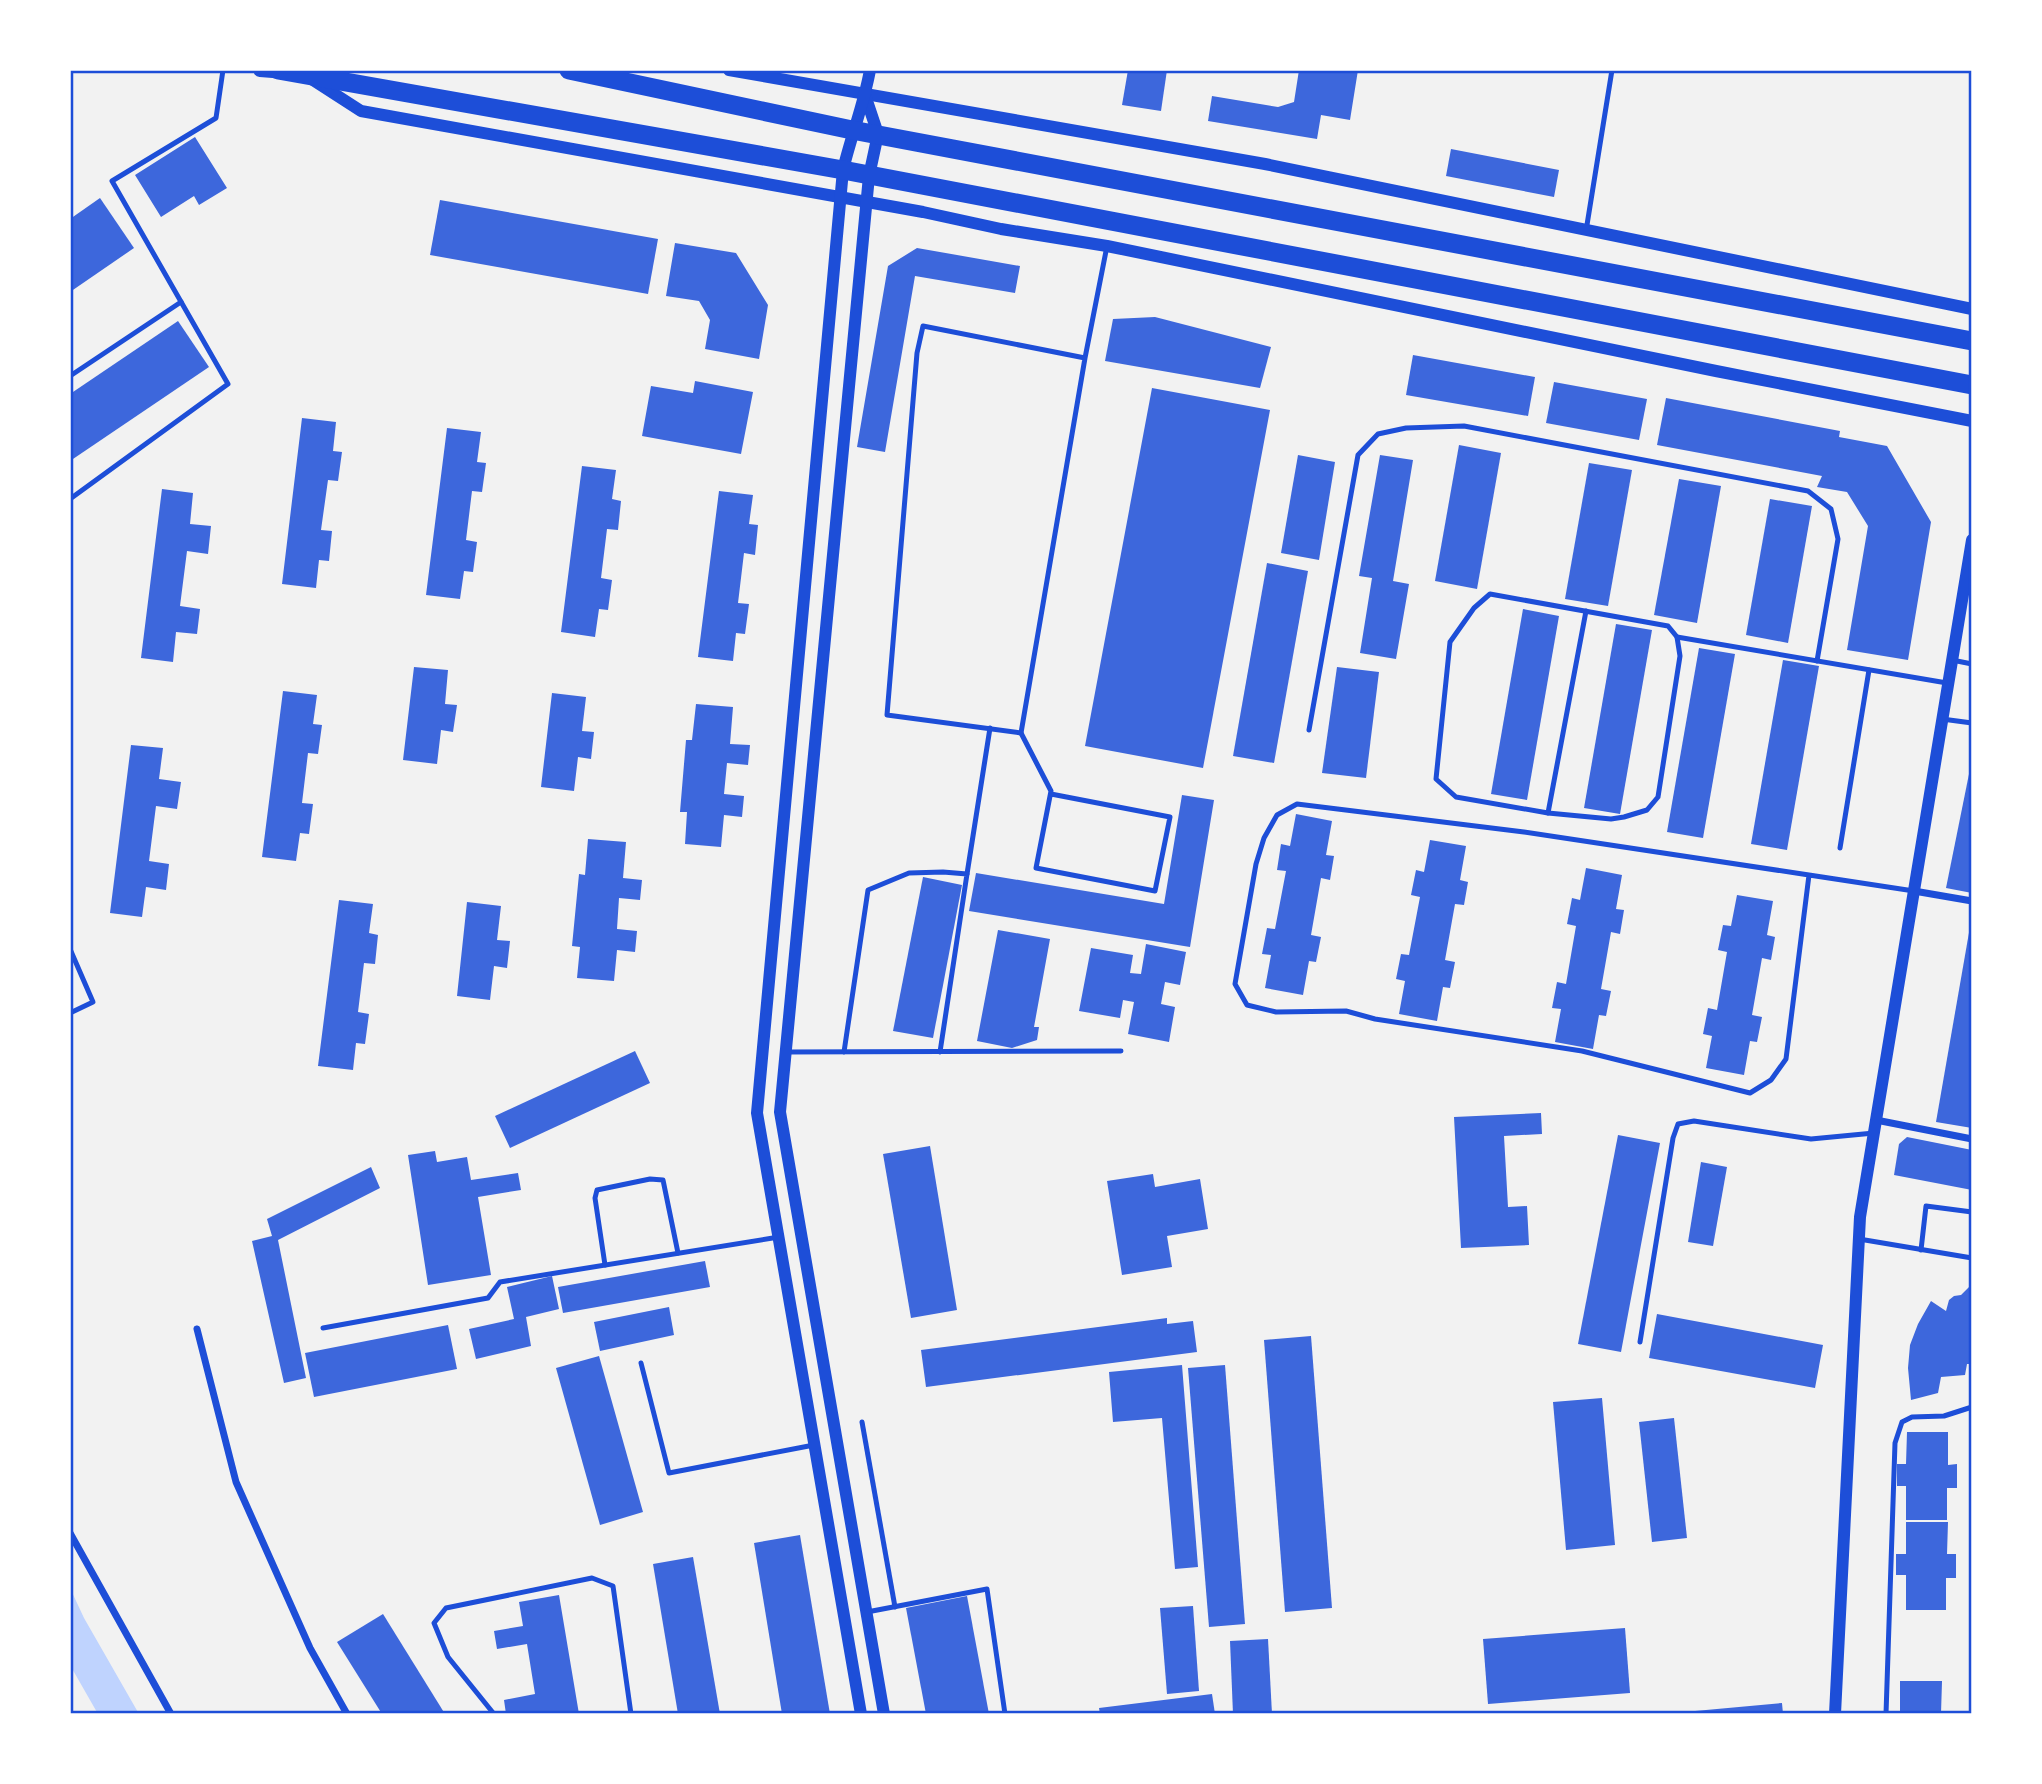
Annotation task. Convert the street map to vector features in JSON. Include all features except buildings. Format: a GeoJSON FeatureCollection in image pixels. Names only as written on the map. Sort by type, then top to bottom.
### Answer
{"type":"FeatureCollection","features":[{"type":"Feature","properties":{"kind":"highway"},"geometry":{"type":"LineString","coordinates":[[569,70],[852,130],[1972,341]]}},
{"type":"Feature","properties":{"kind":"highway"},"geometry":{"type":"LineString","coordinates":[[291,73],[843,170],[1972,385]]}},
{"type":"Feature","properties":{"kind":"main road"},"geometry":{"type":"LineString","coordinates":[[260,70],[291,73]]}},
{"type":"Feature","properties":{"kind":"street"},"geometry":{"type":"LineString","coordinates":[[729,70],[1265,164],[1972,309]]}},
{"type":"Feature","properties":{"kind":"street"},"geometry":{"type":"LineString","coordinates":[[861,1714],[757,1113],[843,170],[870,70]]}},
{"type":"Feature","properties":{"kind":"street"},"geometry":{"type":"LineString","coordinates":[[291,73],[361,111],[1107,246],[1972,421]]}},
{"type":"Feature","properties":{"kind":"street"},"geometry":{"type":"LineString","coordinates":[[865,94],[878,134],[866,204],[780,1112],[884,1714]]}},
{"type":"Feature","properties":{"kind":"street"},"geometry":{"type":"LineString","coordinates":[[1835,1714],[1860,1217],[1972,540]]}},
{"type":"Feature","properties":{"kind":"street"},"geometry":{"type":"LineString","coordinates":[[1914,891],[1972,901]]}},
{"type":"Feature","properties":{"kind":"street"},"geometry":{"type":"LineString","coordinates":[[1876,1119],[1972,1139]]}},
{"type":"Feature","properties":{"kind":"street"},"geometry":{"type":"LineString","coordinates":[[197,1329],[236,1482],[310,1648],[347,1714]]}},
{"type":"Feature","properties":{"kind":"street"},"geometry":{"type":"LineString","coordinates":[[70,1533],[171,1714]]}},
{"type":"Feature","properties":{"kind":"lane"},"geometry":{"type":"LineString","coordinates":[[70,499],[228,384],[112,181],[216,118],[223,70]]}},
{"type":"Feature","properties":{"kind":"lane"},"geometry":{"type":"LineString","coordinates":[[1586,231],[1612,70]]}},
{"type":"Feature","properties":{"kind":"lane"},"geometry":{"type":"LineString","coordinates":[[1051,794],[1170,817],[1155,891],[1036,868],[1051,791],[1021,733],[1085,358],[1107,246]]}},
{"type":"Feature","properties":{"kind":"lane"},"geometry":{"type":"LineString","coordinates":[[70,376],[181,302]]}},
{"type":"Feature","properties":{"kind":"lane"},"geometry":{"type":"LineString","coordinates":[[1021,733],[887,715],[917,353],[923,326],[1085,358]]}},
{"type":"Feature","properties":{"kind":"lane"},"geometry":{"type":"LineString","coordinates":[[1309,730],[1358,455],[1378,434],[1406,428],[1464,426],[1808,491],[1831,509],[1838,539],[1816,661]]}},
{"type":"Feature","properties":{"kind":"lane"},"geometry":{"type":"LineString","coordinates":[[1490,594],[1668,626],[1677,636],[1680,656],[1658,797],[1647,810],[1611,819],[1548,813],[1456,797],[1436,779],[1450,642],[1474,608],[1490,594]]}},
{"type":"Feature","properties":{"kind":"lane"},"geometry":{"type":"LineString","coordinates":[[1548,813],[1586,611]]}},
{"type":"Feature","properties":{"kind":"lane"},"geometry":{"type":"LineString","coordinates":[[1677,636],[1948,683]]}},
{"type":"Feature","properties":{"kind":"lane"},"geometry":{"type":"LineString","coordinates":[[1952,660],[1972,664]]}},
{"type":"Feature","properties":{"kind":"lane"},"geometry":{"type":"LineString","coordinates":[[1840,848],[1869,670]]}},
{"type":"Feature","properties":{"kind":"lane"},"geometry":{"type":"LineString","coordinates":[[1942,719],[1972,723]]}},
{"type":"Feature","properties":{"kind":"lane"},"geometry":{"type":"LineString","coordinates":[[940,1052],[990,729]]}},
{"type":"Feature","properties":{"kind":"lane"},"geometry":{"type":"LineString","coordinates":[[1809,875],[1786,1059],[1771,1080],[1750,1093],[1582,1051],[1375,1019],[1346,1011],[1276,1012],[1247,1005],[1235,984],[1256,864],[1264,838],[1277,814],[1297,804],[1524,832],[1809,875],[1914,891]]}},
{"type":"Feature","properties":{"kind":"lane"},"geometry":{"type":"LineString","coordinates":[[844,1052],[868,890],[909,873],[967,874]]}},
{"type":"Feature","properties":{"kind":"lane"},"geometry":{"type":"LineString","coordinates":[[70,950],[93,1002],[70,1013]]}},
{"type":"Feature","properties":{"kind":"lane"},"geometry":{"type":"LineString","coordinates":[[786,1052],[1121,1051]]}},
{"type":"Feature","properties":{"kind":"lane"},"geometry":{"type":"LineString","coordinates":[[1640,1342],[1673,1138],[1678,1124],[1694,1121],[1811,1139],[1874,1133]]}},
{"type":"Feature","properties":{"kind":"lane"},"geometry":{"type":"LineString","coordinates":[[606,1265],[595,1198],[597,1190],[650,1179],[663,1180],[678,1253]]}},
{"type":"Feature","properties":{"kind":"lane"},"geometry":{"type":"LineString","coordinates":[[1922,1250],[1926,1206],[1972,1212]]}},
{"type":"Feature","properties":{"kind":"lane"},"geometry":{"type":"LineString","coordinates":[[323,1328],[488,1298],[500,1282],[779,1237]]}},
{"type":"Feature","properties":{"kind":"lane"},"geometry":{"type":"LineString","coordinates":[[1859,1239],[1972,1258]]}},
{"type":"Feature","properties":{"kind":"lane"},"geometry":{"type":"LineString","coordinates":[[640,1363],[669,1474],[814,1445]]}},
{"type":"Feature","properties":{"kind":"lane"},"geometry":{"type":"LineString","coordinates":[[1886,1714],[1895,1443],[1902,1422],[1912,1417],[1944,1416],[1972,1407]]}},
{"type":"Feature","properties":{"kind":"lane"},"geometry":{"type":"LineString","coordinates":[[862,1422],[895,1607]]}},
{"type":"Feature","properties":{"kind":"lane"},"geometry":{"type":"LineString","coordinates":[[494,1714],[448,1657],[434,1623],[446,1608],[592,1578],[613,1586],[631,1714]]}},
{"type":"Feature","properties":{"kind":"lane"},"geometry":{"type":"LineString","coordinates":[[867,1612],[987,1589],[1005,1714]]}},
{"type":"Feature","properties":{"kind":"water"},"geometry":{"type":"Polygon","coordinates":[[[70,1588],[84,1618],[139,1714],[98,1714],[70,1665],[70,1588]]]}}]}
